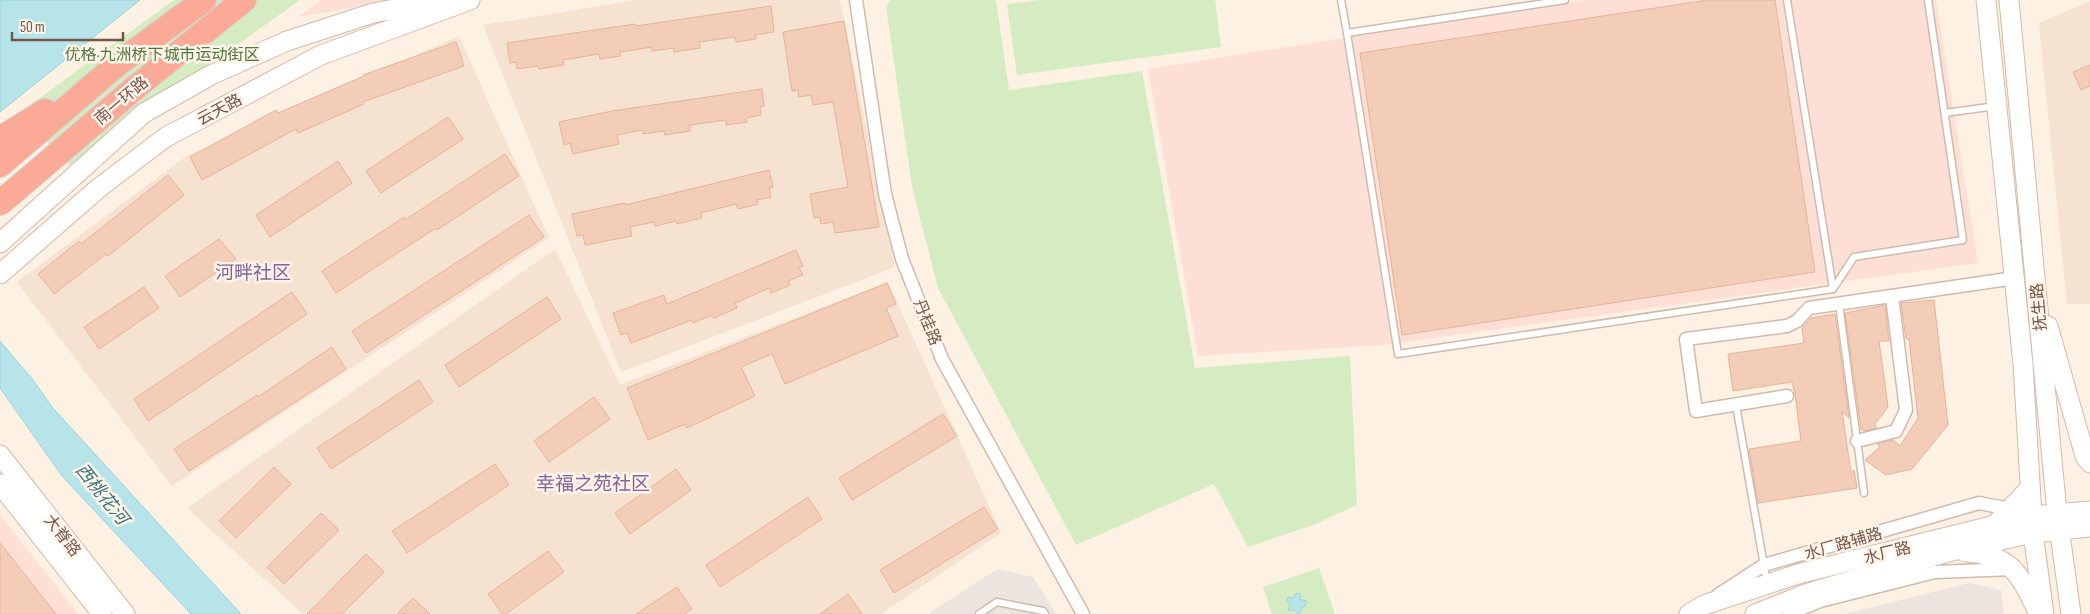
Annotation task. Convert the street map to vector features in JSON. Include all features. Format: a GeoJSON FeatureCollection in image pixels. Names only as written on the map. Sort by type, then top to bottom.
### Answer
{"type":"FeatureCollection","features":[{"type":"Feature","properties":{"kind":"highway","name":"南一环路"},"geometry":{"type":"LineString","coordinates":[[0,165],[120,62],[204,0]]}},
{"type":"Feature","properties":{"kind":"highway","name":"南一环路"},"geometry":{"type":"LineString","coordinates":[[0,202],[136,87],[244,0]]}},
{"type":"Feature","properties":{"kind":"highway"},"geometry":{"type":"LineString","coordinates":[[0,140],[120,62]]}},
{"type":"Feature","properties":{"kind":"highway"},"geometry":{"type":"LineString","coordinates":[[0,220],[136,87]]}},
{"type":"Feature","properties":{"kind":"main road","name":"云天路"},"geometry":{"type":"LineString","coordinates":[[0,243],[144,113],[211,75],[287,41],[364,16],[447,0]]}},
{"type":"Feature","properties":{"kind":"main road","name":"云天路"},"geometry":{"type":"LineString","coordinates":[[0,274],[100,187],[166,137],[321,55],[470,0]]}},
{"type":"Feature","properties":{"kind":"main road","name":"抚生路"},"geometry":{"type":"LineString","coordinates":[[1986,0],[2024,364],[2030,488],[2044,614]]}},
{"type":"Feature","properties":{"kind":"main road","name":"抚生路"},"geometry":{"type":"LineString","coordinates":[[2009,0],[2058,522],[2071,614]]}},
{"type":"Feature","properties":{"kind":"main road"},"geometry":{"type":"LineString","coordinates":[[2036,280],[2088,459]]}},
{"type":"Feature","properties":{"kind":"main road","name":"大脊路"},"geometry":{"type":"LineString","coordinates":[[0,455],[125,614]]}},
{"type":"Feature","properties":{"kind":"main road","name":"大脊路"},"geometry":{"type":"LineString","coordinates":[[0,484],[102,614]]}},
{"type":"Feature","properties":{"kind":"main road"},"geometry":{"type":"LineString","coordinates":[[1994,525],[2030,488]]}},
{"type":"Feature","properties":{"kind":"main road","name":"水厂路"},"geometry":{"type":"LineString","coordinates":[[2058,522],[2090,511]]}},
{"type":"Feature","properties":{"kind":"main road","name":"水厂路"},"geometry":{"type":"LineString","coordinates":[[1688,614],[1704,605],[1798,574],[1994,525],[2058,522],[2090,527]]}},
{"type":"Feature","properties":{"kind":"main road","name":"水厂路"},"geometry":{"type":"LineString","coordinates":[[1754,614],[1808,593],[1952,551],[2033,524]]}},
{"type":"Feature","properties":{"kind":"main road"},"geometry":{"type":"LineString","coordinates":[[1952,551],[1984,553],[1998,557],[2014,569],[2026,586],[2039,614]]}},
{"type":"Feature","properties":{"kind":"street","name":"丹桂路"},"geometry":{"type":"LineString","coordinates":[[856,0],[885,194],[902,259],[942,358],[1083,614]]}},
{"type":"Feature","properties":{"kind":"street"},"geometry":{"type":"LineString","coordinates":[[1787,396],[1696,411],[1686,339],[1787,326],[1797,321],[1809,308],[2015,278]]}},
{"type":"Feature","properties":{"kind":"street"},"geometry":{"type":"LineString","coordinates":[[1857,441],[1896,431],[1906,410],[1892,296]]}},
{"type":"Feature","properties":{"kind":"street","name":"水厂路辅路"},"geometry":{"type":"LineString","coordinates":[[1688,614],[1764,565],[1980,503],[2010,510]]}},
{"type":"Feature","properties":{"kind":"street"},"geometry":{"type":"LineString","coordinates":[[1789,614],[1820,601],[1935,572],[2014,569]]}},
{"type":"Feature","properties":{"kind":"lane"},"geometry":{"type":"LineString","coordinates":[[1341,0],[1398,354],[1833,289],[1854,256],[1964,240],[1928,0]]}},
{"type":"Feature","properties":{"kind":"lane"},"geometry":{"type":"LineString","coordinates":[[1347,33],[1565,0]]}},
{"type":"Feature","properties":{"kind":"lane"},"geometry":{"type":"LineString","coordinates":[[1787,0],[1833,289]]}},
{"type":"Feature","properties":{"kind":"lane"},"geometry":{"type":"LineString","coordinates":[[1945,113],[1997,106]]}},
{"type":"Feature","properties":{"kind":"lane"},"geometry":{"type":"LineString","coordinates":[[1839,304],[1864,493]]}},
{"type":"Feature","properties":{"kind":"lane"},"geometry":{"type":"LineString","coordinates":[[1736,405],[1767,584]]}},
{"type":"Feature","properties":{"kind":"lane"},"geometry":{"type":"LineString","coordinates":[[979,614],[997,602],[1043,611],[1045,614]]}},
{"type":"Feature","properties":{"kind":"shaded area"},"geometry":{"type":"Polygon","coordinates":[[[321,0],[398,0],[298,17],[321,0]]]}},
{"type":"Feature","properties":{"kind":"shaded area"},"geometry":{"type":"Polygon","coordinates":[[[635,0],[840,0],[895,267],[621,372],[483,25],[635,0]]]}},
{"type":"Feature","properties":{"kind":"shaded area"},"geometry":{"type":"Polygon","coordinates":[[[1583,0],[1936,0],[1978,263],[1383,345],[1198,356],[1148,69],[1583,0]]]}},
{"type":"Feature","properties":{"kind":"shaded area"},"geometry":{"type":"Polygon","coordinates":[[[2090,1],[2090,304],[2067,304],[2039,23],[2090,1]]]}},
{"type":"Feature","properties":{"kind":"shaded area"},"geometry":{"type":"Polygon","coordinates":[[[459,36],[549,238],[172,486],[17,282],[188,155],[459,36]]]}},
{"type":"Feature","properties":{"kind":"shaded area"},"geometry":{"type":"Polygon","coordinates":[[[555,249],[620,385],[888,282],[1001,533],[881,614],[303,614],[187,508],[555,249]]]}},
{"type":"Feature","properties":{"kind":"shaded area"},"geometry":{"type":"Polygon","coordinates":[[[0,515],[78,614],[0,614],[0,515]]]}},
{"type":"Feature","properties":{"kind":"shaded area"},"geometry":{"type":"Polygon","coordinates":[[[997,569],[1033,577],[1056,614],[928,614],[997,569]]]}},
{"type":"Feature","properties":{"kind":"shaded area"},"geometry":{"type":"Polygon","coordinates":[[[1969,583],[2001,590],[2004,614],[1845,614],[1969,583]]]}},
{"type":"Feature","properties":{"kind":"green space","name":"优格·九洲桥下城市运动街区"},"geometry":{"type":"Polygon","coordinates":[[[174,0],[300,0],[70,165],[19,113],[174,0]]]}},
{"type":"Feature","properties":{"kind":"green space"},"geometry":{"type":"Polygon","coordinates":[[[890,0],[996,0],[1009,90],[1142,71],[1195,368],[1350,356],[1357,505],[1313,525],[1248,547],[1214,484],[1076,545],[938,288],[912,186],[886,7],[890,0]]]}},
{"type":"Feature","properties":{"kind":"green space"},"geometry":{"type":"Polygon","coordinates":[[[1039,0],[1215,0],[1221,47],[1017,75],[1007,4],[1039,0]]]}},
{"type":"Feature","properties":{"kind":"green space"},"geometry":{"type":"Polygon","coordinates":[[[1319,568],[1335,614],[1272,614],[1263,587],[1319,568]]]}},
{"type":"Feature","properties":{"kind":"water"},"geometry":{"type":"Polygon","coordinates":[[[0,0],[140,0],[0,112],[0,0]]]}},
{"type":"Feature","properties":{"kind":"water","name":"西桃花河"},"geometry":{"type":"Polygon","coordinates":[[[0,341],[33,380],[52,407],[241,614],[191,614],[62,476],[0,388],[0,341]]]}},
{"type":"Feature","properties":{"kind":"water"},"geometry":{"type":"Polygon","coordinates":[[[1297,593],[1300,594],[1301,600],[1307,601],[1298,614],[1294,610],[1288,610],[1290,604],[1287,600],[1288,597],[1293,598],[1297,593]]]}},
{"type":"Feature","properties":{"kind":"building"},"geometry":{"type":"Polygon","coordinates":[[[1708,0],[1775,0],[1815,272],[1402,335],[1360,53],[1708,0]]]}},
{"type":"Feature","properties":{"kind":"building"},"geometry":{"type":"Polygon","coordinates":[[[771,6],[774,32],[755,35],[756,39],[736,42],[735,37],[699,42],[700,48],[674,52],[674,48],[652,51],[652,47],[620,52],[621,56],[600,59],[599,54],[563,60],[564,65],[539,69],[538,66],[517,69],[516,62],[510,63],[507,43],[771,6]]]}},
{"type":"Feature","properties":{"kind":"building"},"geometry":{"type":"Polygon","coordinates":[[[844,21],[879,227],[835,233],[833,222],[821,224],[820,217],[814,218],[810,194],[848,187],[833,102],[813,105],[811,95],[799,97],[798,90],[792,91],[783,32],[844,21]]]}},
{"type":"Feature","properties":{"kind":"building"},"geometry":{"type":"Polygon","coordinates":[[[456,42],[464,66],[363,102],[364,104],[298,133],[296,129],[202,180],[190,157],[276,110],[278,113],[363,75],[456,42]]]}},
{"type":"Feature","properties":{"kind":"building"},"geometry":{"type":"Polygon","coordinates":[[[2090,65],[2090,86],[2081,90],[2073,72],[2090,65]]]}},
{"type":"Feature","properties":{"kind":"building"},"geometry":{"type":"Polygon","coordinates":[[[762,89],[764,106],[760,107],[761,115],[746,118],[747,122],[726,125],[726,120],[690,125],[690,131],[665,135],[664,131],[643,134],[643,130],[617,135],[619,144],[573,154],[570,143],[564,145],[559,122],[612,111],[762,89]]]}},
{"type":"Feature","properties":{"kind":"building"},"geometry":{"type":"Polygon","coordinates":[[[448,117],[463,139],[381,193],[366,171],[448,117]]]}},
{"type":"Feature","properties":{"kind":"building"},"geometry":{"type":"Polygon","coordinates":[[[505,154],[519,176],[336,293],[322,271],[404,217],[405,220],[505,154]]]}},
{"type":"Feature","properties":{"kind":"building"},"geometry":{"type":"Polygon","coordinates":[[[338,161],[352,183],[270,237],[256,215],[338,161]]]}},
{"type":"Feature","properties":{"kind":"building"},"geometry":{"type":"Polygon","coordinates":[[[769,170],[773,187],[769,188],[771,197],[757,200],[758,204],[738,209],[736,204],[701,213],[702,218],[677,224],[676,221],[655,226],[654,222],[630,227],[632,236],[585,245],[583,235],[577,236],[572,214],[625,203],[625,205],[769,170]]]}},
{"type":"Feature","properties":{"kind":"building"},"geometry":{"type":"Polygon","coordinates":[[[168,175],[184,195],[108,256],[106,254],[54,294],[38,274],[79,241],[81,244],[168,175]]]}},
{"type":"Feature","properties":{"kind":"building"},"geometry":{"type":"Polygon","coordinates":[[[529,215],[544,237],[366,353],[352,331],[529,215]]]}},
{"type":"Feature","properties":{"kind":"building"},"geometry":{"type":"Polygon","coordinates":[[[219,239],[236,259],[180,297],[165,276],[219,239]]]}},
{"type":"Feature","properties":{"kind":"building"},"geometry":{"type":"Polygon","coordinates":[[[796,250],[803,266],[799,267],[803,275],[788,281],[790,285],[771,293],[769,288],[735,303],[737,308],[714,318],[712,315],[693,323],[692,320],[631,343],[627,333],[621,335],[613,313],[664,295],[667,304],[796,250]]]}},
{"type":"Feature","properties":{"kind":"building"},"geometry":{"type":"Polygon","coordinates":[[[887,283],[896,304],[886,308],[898,336],[785,384],[772,354],[741,367],[755,396],[687,428],[685,424],[648,440],[627,388],[887,283]]]}},
{"type":"Feature","properties":{"kind":"building"},"geometry":{"type":"Polygon","coordinates":[[[144,287],[159,308],[99,349],[84,327],[144,287]]]}},
{"type":"Feature","properties":{"kind":"building"},"geometry":{"type":"Polygon","coordinates":[[[292,292],[307,314],[148,421],[134,399],[292,292]]]}},
{"type":"Feature","properties":{"kind":"building"},"geometry":{"type":"Polygon","coordinates":[[[547,297],[561,319],[459,387],[445,365],[547,297]]]}},
{"type":"Feature","properties":{"kind":"building"},"geometry":{"type":"Polygon","coordinates":[[[1934,300],[1948,425],[1912,469],[1886,475],[1865,460],[1880,447],[1877,444],[1893,440],[1900,446],[1918,418],[1909,339],[1906,339],[1901,303],[1934,300]]]}},
{"type":"Feature","properties":{"kind":"building"},"geometry":{"type":"Polygon","coordinates":[[[1885,305],[1889,341],[1879,341],[1888,407],[1874,425],[1877,428],[1863,431],[1861,429],[1845,313],[1885,305]]]}},
{"type":"Feature","properties":{"kind":"building"},"geometry":{"type":"Polygon","coordinates":[[[1835,314],[1849,418],[1842,411],[1851,473],[1854,470],[1857,488],[1758,503],[1749,449],[1801,441],[1795,394],[1792,382],[1733,391],[1728,354],[1804,343],[1802,328],[1811,318],[1835,314]]]}},
{"type":"Feature","properties":{"kind":"building"},"geometry":{"type":"Polygon","coordinates":[[[332,347],[346,369],[189,471],[174,449],[257,395],[258,397],[332,347]]]}},
{"type":"Feature","properties":{"kind":"building"},"geometry":{"type":"Polygon","coordinates":[[[419,380],[433,402],[331,469],[317,448],[419,380]]]}},
{"type":"Feature","properties":{"kind":"building"},"geometry":{"type":"Polygon","coordinates":[[[594,397],[610,419],[549,462],[534,441],[594,397]]]}},
{"type":"Feature","properties":{"kind":"building"},"geometry":{"type":"Polygon","coordinates":[[[943,414],[957,436],[852,500],[839,478],[943,414]]]}},
{"type":"Feature","properties":{"kind":"building"},"geometry":{"type":"Polygon","coordinates":[[[495,464],[509,485],[407,553],[392,531],[495,464]]]}},
{"type":"Feature","properties":{"kind":"building"},"geometry":{"type":"Polygon","coordinates":[[[274,467],[291,484],[236,538],[219,521],[274,467]]]}},
{"type":"Feature","properties":{"kind":"building"},"geometry":{"type":"Polygon","coordinates":[[[676,469],[691,490],[630,534],[615,513],[676,469]]]}},
{"type":"Feature","properties":{"kind":"building"},"geometry":{"type":"Polygon","coordinates":[[[808,497],[822,519],[720,587],[706,565],[808,497]]]}},
{"type":"Feature","properties":{"kind":"building"},"geometry":{"type":"Polygon","coordinates":[[[984,507],[998,529],[894,593],[880,570],[984,507]]]}},
{"type":"Feature","properties":{"kind":"building"},"geometry":{"type":"Polygon","coordinates":[[[321,513],[339,530],[284,584],[267,567],[321,513]]]}},
{"type":"Feature","properties":{"kind":"building"},"geometry":{"type":"Polygon","coordinates":[[[0,543],[56,614],[0,614],[0,543]]]}},
{"type":"Feature","properties":{"kind":"building"},"geometry":{"type":"Polygon","coordinates":[[[548,551],[564,572],[506,614],[502,614],[488,594],[548,551]]]}},
{"type":"Feature","properties":{"kind":"building"},"geometry":{"type":"Polygon","coordinates":[[[366,554],[384,572],[342,614],[307,614],[366,554]]]}},
{"type":"Feature","properties":{"kind":"building"},"geometry":{"type":"Polygon","coordinates":[[[677,587],[692,609],[684,614],[636,614],[677,587]]]}},
{"type":"Feature","properties":{"kind":"building"},"geometry":{"type":"Polygon","coordinates":[[[848,594],[862,614],[820,614],[848,594]]]}},
{"type":"Feature","properties":{"kind":"building"},"geometry":{"type":"Polygon","coordinates":[[[413,598],[430,614],[397,614],[413,598]]]}},
{"type":"Feature","properties":{"kind":"district","name":"河畔社区"},"geometry":{"type":"Point","coordinates":[253,272]}},
{"type":"Feature","properties":{"kind":"district","name":"幸福之苑社区"},"geometry":{"type":"Point","coordinates":[593,483]}}]}
